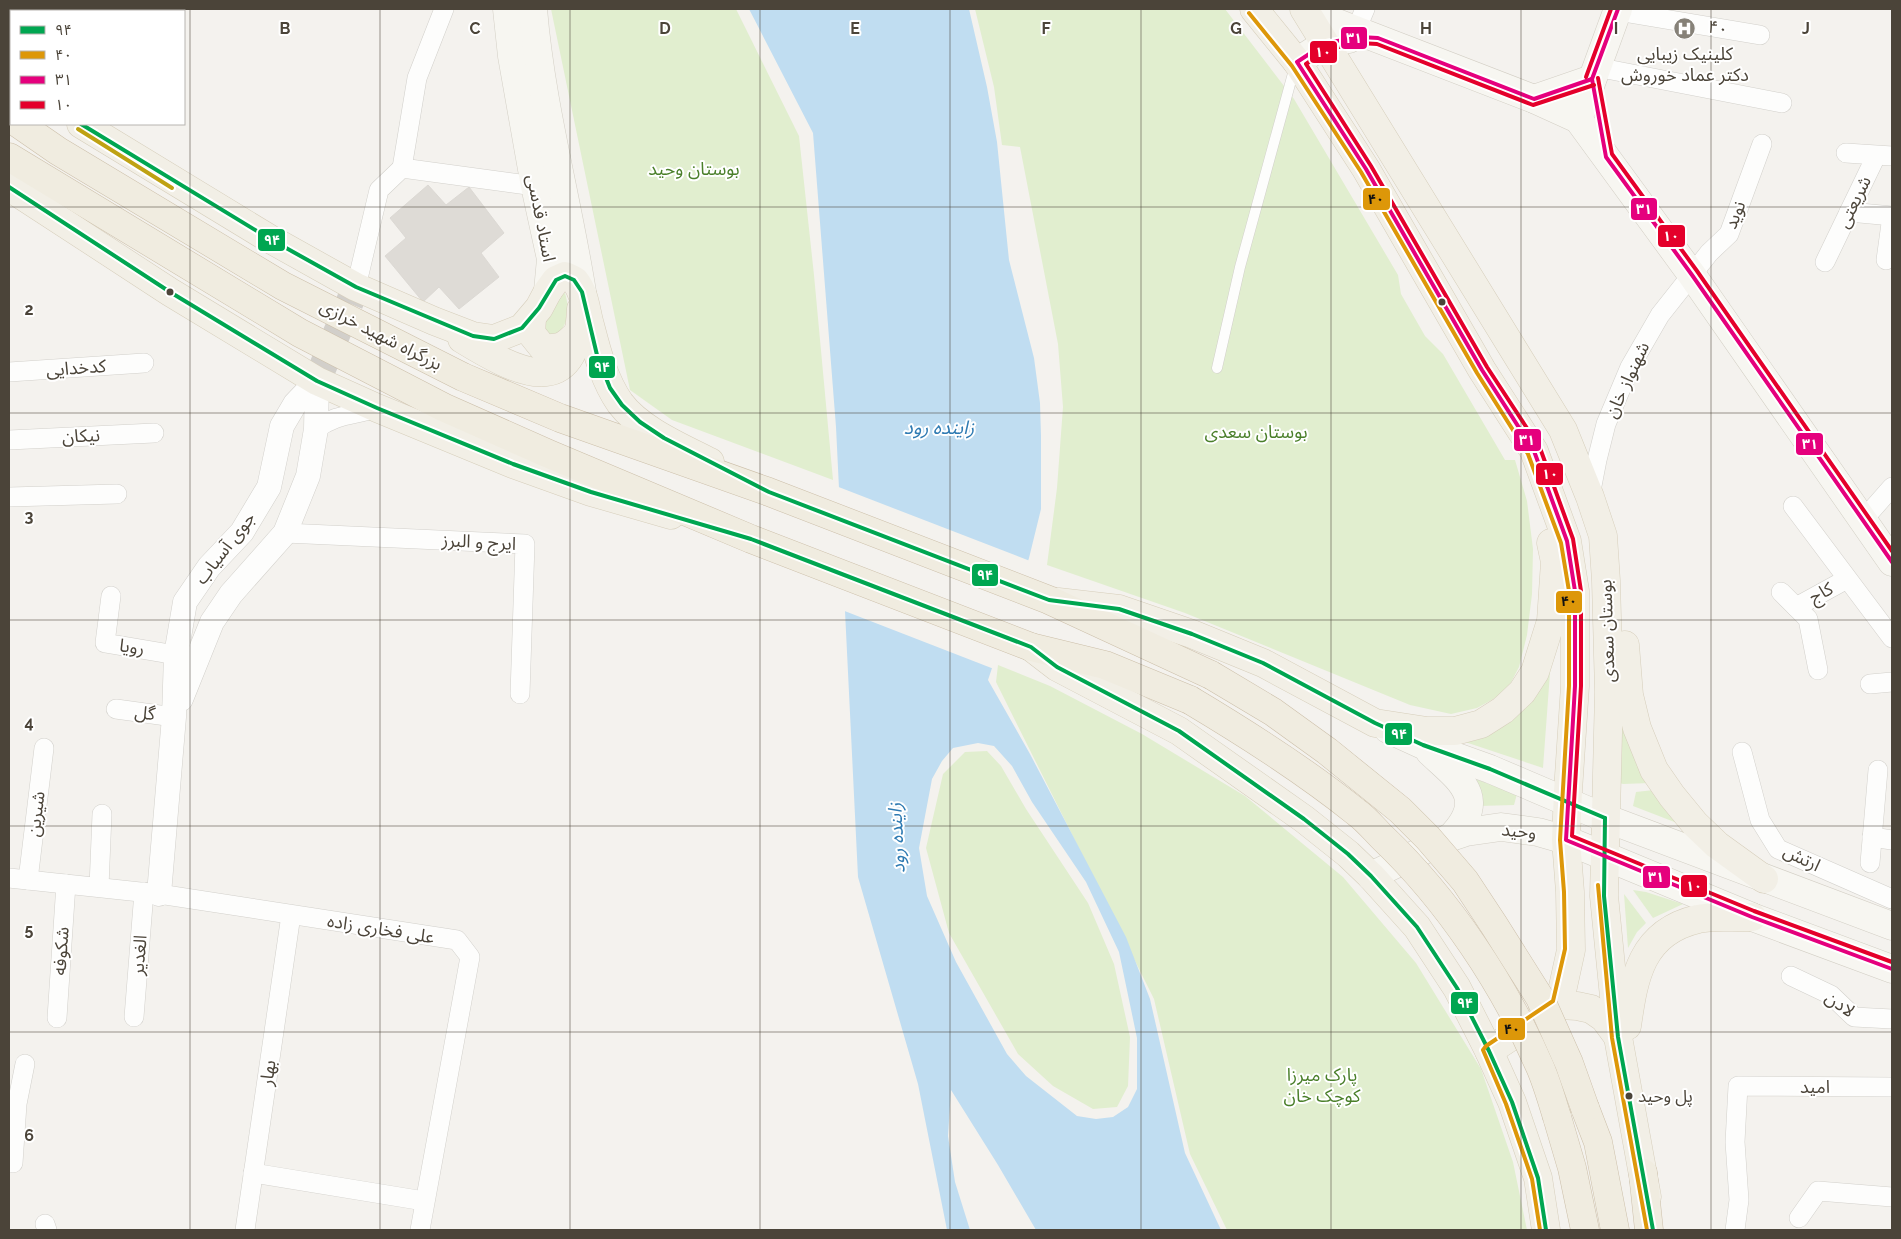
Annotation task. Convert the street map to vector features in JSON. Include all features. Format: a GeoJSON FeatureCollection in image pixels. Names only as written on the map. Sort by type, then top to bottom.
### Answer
{"type":"FeatureCollection","features":[{"type":"Feature","properties":{"kind":"highway","name":"بزرگراه شهید خرازی"},"geometry":{"type":"LineString","coordinates":[[20,125],[58,151],[283,286],[463,377],[560,418],[769,492]]}},
{"type":"Feature","properties":{"kind":"highway","name":"بزرگراه شهید خرازی"},"geometry":{"type":"LineString","coordinates":[[9,157],[300,333],[443,407],[751,539]]}},
{"type":"Feature","properties":{"kind":"highway"},"geometry":{"type":"LineString","coordinates":[[9,172],[76,214],[272,328],[300,333]]}},
{"type":"Feature","properties":{"kind":"highway"},"geometry":{"type":"LineString","coordinates":[[769,492],[1049,600],[1211,675],[1273,712],[1327,751],[1400,810],[1428,838],[1465,881],[1540,998],[1569,1063],[1598,1142],[1615,1230]]}},
{"type":"Feature","properties":{"kind":"highway"},"geometry":{"type":"LineString","coordinates":[[751,539],[1031,647],[1106,665],[1190,700],[1264,745],[1357,812],[1405,858],[1442,902],[1511,1008],[1540,1068],[1557,1117],[1572,1168],[1584,1230]]}},
{"type":"Feature","properties":{"kind":"highway"},"geometry":{"type":"LineString","coordinates":[[1643,1173],[1649,1230]]}},
{"type":"Feature","properties":{"kind":"main road","name":"استاد قدسی"},"geometry":{"type":"LineString","coordinates":[[434,321],[473,336],[494,339],[522,328],[532,318],[548,291],[551,259],[534,186],[512,56],[507,9]]}},
{"type":"Feature","properties":{"kind":"main road","name":"استاد قدسی"},"geometry":{"type":"LineString","coordinates":[[533,9],[536,47],[551,137],[576,254],[582,292]]}},
{"type":"Feature","properties":{"kind":"main road","name":"بوستان سعدی"},"geometry":{"type":"LineString","coordinates":[[1254,9],[1296,62],[1366,169],[1482,370],[1534,451],[1566,540],[1575,591],[1575,686],[1566,840],[1570,892],[1571,950],[1559,1005]]}},
{"type":"Feature","properties":{"kind":"main road"},"geometry":{"type":"LineString","coordinates":[[1305,10],[1366,25],[1578,120],[1692,275],[1892,562]]}},
{"type":"Feature","properties":{"kind":"main road","name":"بوستان سعدی"},"geometry":{"type":"LineString","coordinates":[[1305,10],[1563,430],[1590,497],[1603,536],[1609,692],[1604,896],[1620,1049]]}},
{"type":"Feature","properties":{"kind":"main road"},"geometry":{"type":"LineString","coordinates":[[1578,120],[1618,10]]}},
{"type":"Feature","properties":{"kind":"main road"},"geometry":{"type":"LineString","coordinates":[[1296,62],[1326,43],[1360,37],[1366,25]]}},
{"type":"Feature","properties":{"kind":"main road"},"geometry":{"type":"LineString","coordinates":[[1534,99],[1594,73]]}},
{"type":"Feature","properties":{"kind":"main road"},"geometry":{"type":"LineString","coordinates":[[1594,73],[1606,157]]}},
{"type":"Feature","properties":{"kind":"main road"},"geometry":{"type":"LineString","coordinates":[[83,125],[270,239],[356,287],[434,321],[486,354],[515,368],[532,373],[546,373],[561,368],[574,349],[578,332],[582,292]]}},
{"type":"Feature","properties":{"kind":"main road"},"geometry":{"type":"LineString","coordinates":[[9,187],[170,292],[317,381],[513,464],[591,492],[751,539]]}},
{"type":"Feature","properties":{"kind":"main road"},"geometry":{"type":"LineString","coordinates":[[548,291],[556,280],[565,276],[574,280],[582,292],[597,355],[610,388],[622,405],[640,422],[664,438],[769,492]]}},
{"type":"Feature","properties":{"kind":"main road"},"geometry":{"type":"LineString","coordinates":[[532,318],[532,333],[542,348],[555,349],[566,346],[578,332]]}},
{"type":"Feature","properties":{"kind":"main road"},"geometry":{"type":"LineString","coordinates":[[1375,723],[1427,731],[1455,731],[1481,724],[1503,710],[1522,692],[1535,672],[1551,621],[1554,562],[1534,451]]}},
{"type":"Feature","properties":{"kind":"main road"},"geometry":{"type":"LineString","coordinates":[[1603,536],[1617,581],[1630,695],[1637,728],[1654,770],[1695,824],[1717,845],[1764,879]]}},
{"type":"Feature","properties":{"kind":"main road"},"geometry":{"type":"LineString","coordinates":[[1049,600],[1119,609],[1192,634],[1263,663],[1375,723],[1423,745],[1490,769],[1605,818],[1892,926]]}},
{"type":"Feature","properties":{"kind":"main road"},"geometry":{"type":"LineString","coordinates":[[1031,647],[1057,667],[1179,731],[1304,819],[1348,854],[1371,876],[1417,927],[1457,988],[1490,1051],[1512,1102],[1538,1178],[1546,1230]]}},
{"type":"Feature","properties":{"kind":"main road"},"geometry":{"type":"LineString","coordinates":[[1423,745],[1460,780],[1470,796],[1467,814],[1460,828],[1451,837]]}},
{"type":"Feature","properties":{"kind":"main road","name":"وحید"},"geometry":{"type":"LineString","coordinates":[[1371,876],[1451,837],[1500,827],[1538,832],[1566,840],[1752,918],[1892,969]]}},
{"type":"Feature","properties":{"kind":"main road"},"geometry":{"type":"LineString","coordinates":[[1620,1049],[1632,989],[1640,963],[1649,948],[1678,926],[1699,918],[1752,918],[1740,897],[1741,890],[1746,885],[1764,879]]}},
{"type":"Feature","properties":{"kind":"main road"},"geometry":{"type":"LineString","coordinates":[[1490,1051],[1559,1005],[1578,1006],[1592,1010],[1604,1018],[1620,1049],[1653,1230]]}},
{"type":"Feature","properties":{"kind":"street"},"geometry":{"type":"LineString","coordinates":[[356,287],[378,190],[402,168],[417,78],[444,9]]}},
{"type":"Feature","properties":{"kind":"street","name":"۴۰"},"geometry":{"type":"LineString","coordinates":[[1618,10],[1760,35]]}},
{"type":"Feature","properties":{"kind":"street"},"geometry":{"type":"LineString","coordinates":[[1594,73],[1782,103]]}},
{"type":"Feature","properties":{"kind":"street","name":"نوید"},"geometry":{"type":"LineString","coordinates":[[1692,275],[1709,253],[1729,234],[1762,144]]}},
{"type":"Feature","properties":{"kind":"street"},"geometry":{"type":"LineString","coordinates":[[1846,153],[1884,156]]}},
{"type":"Feature","properties":{"kind":"street","name":"شریعتی"},"geometry":{"type":"LineString","coordinates":[[1825,262],[1849,212],[1884,156]]}},
{"type":"Feature","properties":{"kind":"street"},"geometry":{"type":"LineString","coordinates":[[402,168],[534,186]]}},
{"type":"Feature","properties":{"kind":"street"},"geometry":{"type":"LineString","coordinates":[[1849,212],[1892,216],[1886,260]]}},
{"type":"Feature","properties":{"kind":"street","name":"شهنواز خان"},"geometry":{"type":"LineString","coordinates":[[1590,497],[1606,424],[1630,367],[1660,315],[1692,275]]}},
{"type":"Feature","properties":{"kind":"street","name":"کدخدایی"},"geometry":{"type":"LineString","coordinates":[[9,372],[144,363]]}},
{"type":"Feature","properties":{"kind":"street","name":"جوی آسیاب"},"geometry":{"type":"LineString","coordinates":[[174,716],[212,622],[231,594],[285,533],[308,476],[316,428],[317,381]]}},
{"type":"Feature","properties":{"kind":"street","name":"جوی آسیاب"},"geometry":{"type":"LineString","coordinates":[[152,893],[174,716],[176,654],[185,602],[209,567],[242,532],[269,487],[282,426],[295,404],[317,381]]}},
{"type":"Feature","properties":{"kind":"street"},"geometry":{"type":"LineString","coordinates":[[316,428],[328,420],[344,414],[359,414],[377,408]]}},
{"type":"Feature","properties":{"kind":"street","name":"نیکان"},"geometry":{"type":"LineString","coordinates":[[9,440],[154,433]]}},
{"type":"Feature","properties":{"kind":"street"},"geometry":{"type":"LineString","coordinates":[[1863,520],[1892,486]]}},
{"type":"Feature","properties":{"kind":"street"},"geometry":{"type":"LineString","coordinates":[[9,497],[118,494]]}},
{"type":"Feature","properties":{"kind":"street"},"geometry":{"type":"LineString","coordinates":[[1793,506],[1892,638]]}},
{"type":"Feature","properties":{"kind":"street","name":"ایرج و البرز"},"geometry":{"type":"LineString","coordinates":[[285,533],[525,544],[520,694]]}},
{"type":"Feature","properties":{"kind":"street","name":"کاج"},"geometry":{"type":"LineString","coordinates":[[1796,607],[1847,578]]}},
{"type":"Feature","properties":{"kind":"street"},"geometry":{"type":"LineString","coordinates":[[1781,592],[1808,619],[1818,670]]}},
{"type":"Feature","properties":{"kind":"street","name":"رویا"},"geometry":{"type":"LineString","coordinates":[[111,596],[105,643],[176,654]]}},
{"type":"Feature","properties":{"kind":"street"},"geometry":{"type":"LineString","coordinates":[[1870,684],[1892,682]]}},
{"type":"Feature","properties":{"kind":"street","name":"گل"},"geometry":{"type":"LineString","coordinates":[[116,710],[174,716]]}},
{"type":"Feature","properties":{"kind":"street","name":"شیرین"},"geometry":{"type":"LineString","coordinates":[[28,880],[44,748]]}},
{"type":"Feature","properties":{"kind":"street","name":"ارتش"},"geometry":{"type":"LineString","coordinates":[[1742,752],[1760,820],[1778,849],[1892,899]]}},
{"type":"Feature","properties":{"kind":"street"},"geometry":{"type":"LineString","coordinates":[[1870,864],[1878,770]]}},
{"type":"Feature","properties":{"kind":"street"},"geometry":{"type":"LineString","coordinates":[[99,888],[102,814]]}},
{"type":"Feature","properties":{"kind":"street"},"geometry":{"type":"LineString","coordinates":[[1872,837],[1892,840]]}},
{"type":"Feature","properties":{"kind":"street","name":"علی فخاری زاده"},"geometry":{"type":"LineString","coordinates":[[9,878],[152,893],[457,940],[470,957],[420,1230]]}},
{"type":"Feature","properties":{"kind":"street","name":"شکوفه"},"geometry":{"type":"LineString","coordinates":[[57,1018],[66,884]]}},
{"type":"Feature","properties":{"kind":"street","name":"الغدیر"},"geometry":{"type":"LineString","coordinates":[[134,1017],[152,893]]}},
{"type":"Feature","properties":{"kind":"street","name":"بهار"},"geometry":{"type":"LineString","coordinates":[[245,1230],[291,915]]}},
{"type":"Feature","properties":{"kind":"street","name":"لادن"},"geometry":{"type":"LineString","coordinates":[[1791,976],[1831,995],[1854,1017],[1892,1020]]}},
{"type":"Feature","properties":{"kind":"street"},"geometry":{"type":"LineString","coordinates":[[13,1163],[13,1103],[25,1064]]}},
{"type":"Feature","properties":{"kind":"street","name":"امید"},"geometry":{"type":"LineString","coordinates":[[1735,1230],[1739,1200],[1735,1142],[1738,1086],[1892,1088]]}},
{"type":"Feature","properties":{"kind":"street"},"geometry":{"type":"LineString","coordinates":[[253,1173],[424,1201]]}},
{"type":"Feature","properties":{"kind":"street"},"geometry":{"type":"LineString","coordinates":[[1800,1218],[1818,1191],[1892,1197]]}},
{"type":"Feature","properties":{"kind":"lane"},"geometry":{"type":"LineString","coordinates":[[1217,368],[1240,267],[1296,62]]}},
{"type":"Feature","properties":{"kind":"green space","name":"بوستان وحید"},"geometry":{"type":"Polygon","coordinates":[[[551,9],[736,9],[799,136],[833,480],[672,420],[630,390],[551,9]]]}},
{"type":"Feature","properties":{"kind":"green space","name":"بوستان سعدی"},"geometry":{"type":"Polygon","coordinates":[[[975,9],[1225,9],[1294,99],[1398,275],[1401,294],[1425,336],[1443,354],[1505,460],[1515,460],[1527,501],[1533,549],[1532,594],[1527,635],[1519,667],[1506,692],[1477,708],[1451,714],[1410,705],[1185,613],[1047,565],[1057,488],[1063,407],[1058,344],[1020,147],[1002,145],[994,87],[975,9]]]}},
{"type":"Feature","properties":{"kind":"green space"},"geometry":{"type":"Polygon","coordinates":[[[565,293],[568,305],[566,322],[555,336],[547,335],[542,322],[558,296],[565,293]]]}},
{"type":"Feature","properties":{"kind":"green space"},"geometry":{"type":"Polygon","coordinates":[[[1551,659],[1543,768],[1453,738],[1523,709],[1539,691],[1551,659]]]}},
{"type":"Feature","properties":{"kind":"green space","name":"پارک میرزا کوچک خان"},"geometry":{"type":"Polygon","coordinates":[[[998,665],[1050,686],[1142,734],[1245,796],[1343,877],[1416,963],[1481,1069],[1513,1162],[1527,1230],[1227,1230],[1190,1154],[1154,999],[996,682],[998,665]]]}},
{"type":"Feature","properties":{"kind":"green space"},"geometry":{"type":"Polygon","coordinates":[[[1618,712],[1650,783],[1623,784],[1613,781],[1618,712]]]}},
{"type":"Feature","properties":{"kind":"green space"},"geometry":{"type":"Polygon","coordinates":[[[987,751],[1001,766],[1026,809],[1088,903],[1114,964],[1130,1037],[1128,1086],[1117,1107],[1093,1109],[1053,1086],[1018,1054],[949,933],[926,848],[943,774],[965,752],[987,751]]]}},
{"type":"Feature","properties":{"kind":"green space"},"geometry":{"type":"Polygon","coordinates":[[[1470,777],[1517,794],[1514,805],[1479,806],[1470,777]]]}},
{"type":"Feature","properties":{"kind":"green space"},"geometry":{"type":"Polygon","coordinates":[[[1654,790],[1690,828],[1633,806],[1636,792],[1654,790]]]}},
{"type":"Feature","properties":{"kind":"green space"},"geometry":{"type":"Polygon","coordinates":[[[1633,890],[1646,892],[1683,904],[1653,918],[1633,890]]]}},
{"type":"Feature","properties":{"kind":"green space"},"geometry":{"type":"Polygon","coordinates":[[[1624,894],[1646,923],[1637,932],[1628,948],[1624,894]]]}},
{"type":"Feature","properties":{"kind":"water","name":"زاینده رود"},"geometry":{"type":"Polygon","coordinates":[[[749,9],[969,9],[987,87],[997,142],[1009,260],[1034,358],[1040,403],[1041,436],[1041,509],[1029,558],[988,680],[1030,754],[1126,937],[1150,999],[1185,1153],[1221,1230],[1036,1230],[951,1090],[948,1136],[955,1182],[970,1230],[947,1230],[918,1084],[858,877],[836,427],[813,133],[749,9]],[[978,743],[953,748],[942,761],[932,779],[919,848],[927,896],[956,962],[1007,1054],[1026,1076],[1077,1116],[1096,1119],[1113,1117],[1128,1107],[1137,1089],[1137,1038],[1119,952],[1086,882],[1032,802],[1012,766],[994,746],[978,743]]]}},
{"type":"Feature","properties":{"kind":"pier"},"geometry":{"type":"Polygon","coordinates":[[[836,486],[1030,561],[994,669],[842,610],[836,486]]]}},
{"type":"Feature","properties":{"kind":"building"},"geometry":{"type":"Polygon","coordinates":[[[428,185],[446,205],[469,187],[504,233],[481,253],[499,277],[459,309],[439,287],[423,302],[385,256],[406,238],[390,218],[428,185]]]}},
{"type":"Feature","properties":{"kind":"tunnel"},"geometry":{"type":"LineString","coordinates":[[317,381],[356,287]]}},
{"type":"Feature","properties":{"kind":"transit line","name":"۱۰"},"geometry":{"type":"LineString","coordinates":[[1586,77],[1611,9]]}},
{"type":"Feature","properties":{"kind":"transit line","name":"۳۱"},"geometry":{"type":"LineString","coordinates":[[1592,79],[1618,9]]}},
{"type":"Feature","properties":{"kind":"transit line","name":"۴۰"},"geometry":{"type":"LineString","coordinates":[[1249,13],[1292,66],[1361,172],[1477,373],[1528,454],[1561,543],[1569,591],[1569,686],[1560,840],[1564,892],[1565,949],[1553,1001],[1486,1046],[1483,1050],[1506,1104],[1532,1179],[1540,1230]]}},
{"type":"Feature","properties":{"kind":"transit line","name":"۳۱"},"geometry":{"type":"LineString","coordinates":[[1592,79],[1534,99],[1378,38],[1360,37],[1326,43],[1297,62],[1366,169],[1482,370],[1534,451],[1567,541],[1575,591],[1575,686],[1566,840],[1752,917],[1892,969]]}},
{"type":"Feature","properties":{"kind":"transit line","name":"۱۰"},"geometry":{"type":"LineString","coordinates":[[1594,85],[1533,105],[1377,44],[1360,43],[1328,49],[1306,64],[1371,166],[1487,367],[1540,448],[1573,539],[1581,591],[1581,686],[1572,836],[1754,911],[1892,962]]}},
{"type":"Feature","properties":{"kind":"transit line","name":"۱۰"},"geometry":{"type":"LineString","coordinates":[[1598,78],[1612,154],[1697,271],[1892,551]]}},
{"type":"Feature","properties":{"kind":"transit line","name":"۳۱"},"geometry":{"type":"LineString","coordinates":[[1592,79],[1606,157],[1692,275],[1892,562]]}},
{"type":"Feature","properties":{"kind":"transit line","name":"۹۴"},"geometry":{"type":"LineString","coordinates":[[83,125],[270,239],[356,287],[473,336],[494,339],[522,328],[539,308],[556,280],[565,276],[574,280],[582,292],[597,355],[610,388],[622,405],[640,422],[664,438],[769,492],[1049,600],[1119,609],[1192,634],[1263,663],[1375,723],[1423,745],[1490,769],[1605,818]]}},
{"type":"Feature","properties":{"kind":"transit line"},"geometry":{"type":"LineString","coordinates":[[78,129],[172,188]]}},
{"type":"Feature","properties":{"kind":"transit line","name":"۹۴"},"geometry":{"type":"LineString","coordinates":[[9,187],[170,292],[317,381],[513,464],[591,492],[751,539],[1031,647],[1057,667],[1179,731],[1304,819],[1348,854],[1371,876],[1417,927],[1457,988],[1512,1102],[1538,1178],[1546,1230]]}},
{"type":"Feature","properties":{"kind":"transit line","name":"۹۴"},"geometry":{"type":"LineString","coordinates":[[1605,818],[1604,896],[1618,1037],[1653,1230]]}},
{"type":"Feature","properties":{"kind":"transit line","name":"۴۰"},"geometry":{"type":"LineString","coordinates":[[1598,885],[1612,1038],[1647,1230]]}},
{"type":"Feature","properties":{"kind":"place","name":"کلینیک زیبایی دکتر عماد خوروش"},"geometry":{"type":"Point","coordinates":[1685,29]}},
{"type":"Feature","properties":{"kind":"place","name":"پل وحید"},"geometry":{"type":"Point","coordinates":[1629,1096]}}]}
